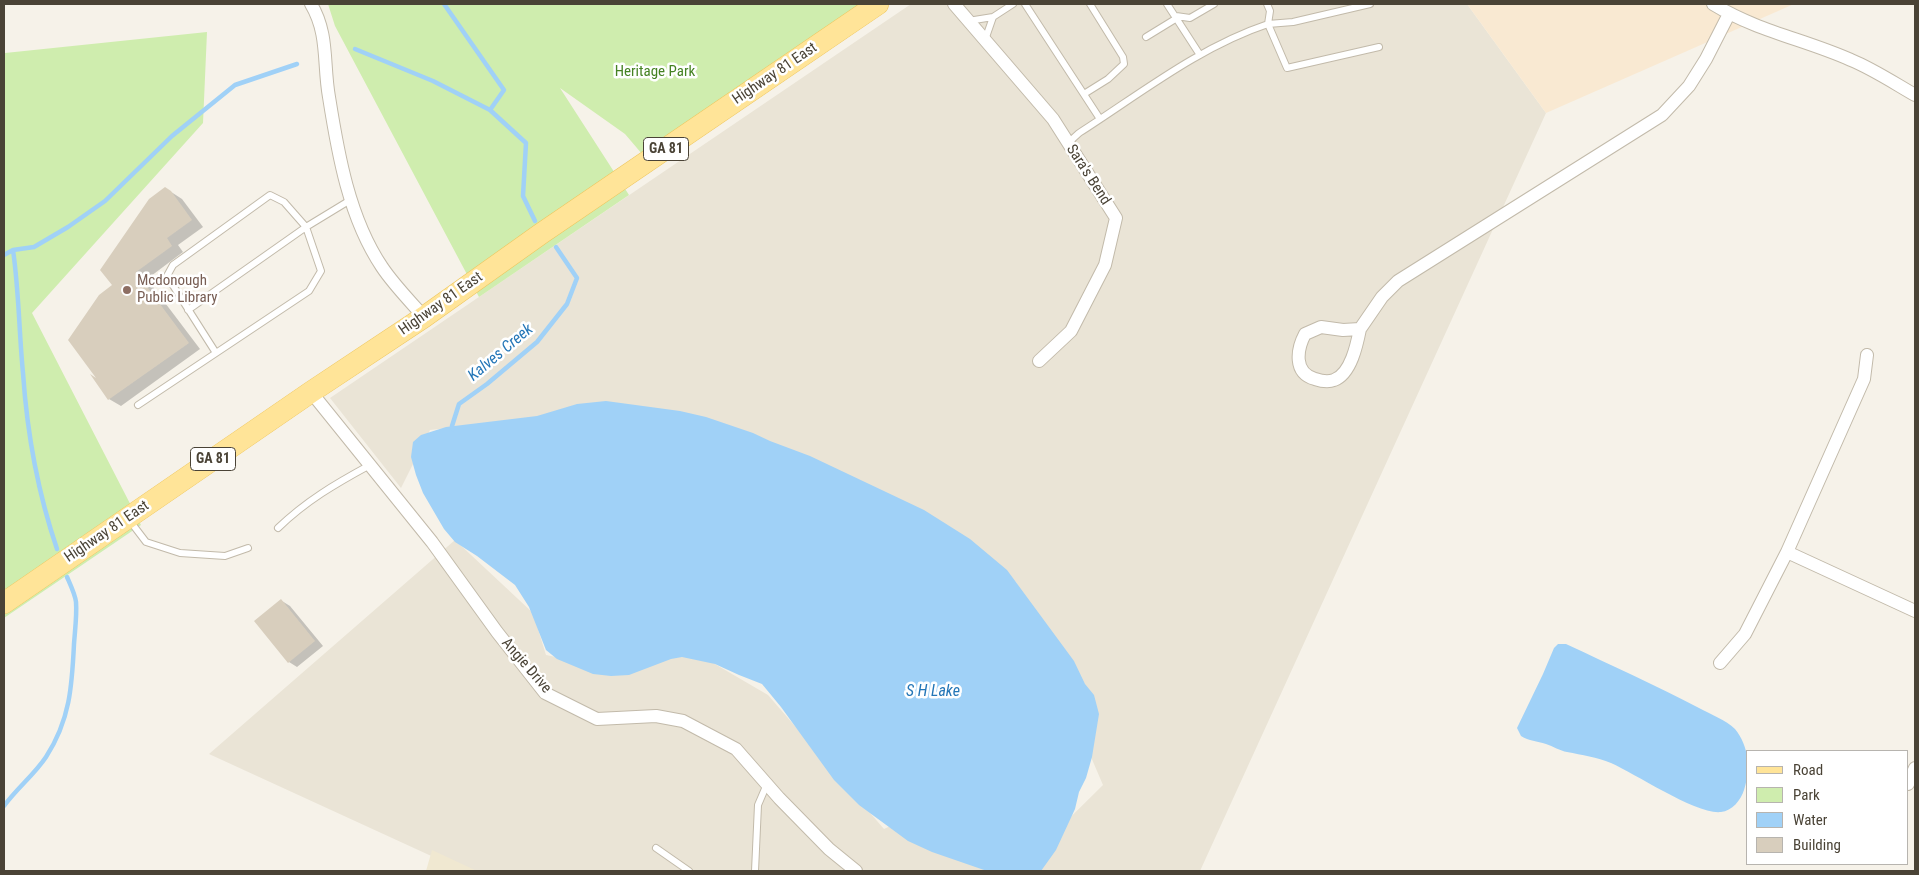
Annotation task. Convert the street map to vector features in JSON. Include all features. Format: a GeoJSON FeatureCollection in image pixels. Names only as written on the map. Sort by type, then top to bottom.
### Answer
{"type":"FeatureCollection","features":[{"type":"Feature","properties":{"kind":"main road","name":"Highway 81 East"},"geometry":{"type":"LineString","coordinates":[[4,603],[311,392],[424,317],[550,228],[878,4]]}},
{"type":"Feature","properties":{"kind":"street"},"geometry":{"type":"LineString","coordinates":[[311,4],[318,15],[326,46],[328,93],[336,140],[352,199],[364,232],[382,268],[424,317]]}},
{"type":"Feature","properties":{"kind":"street","name":"Sara's Bend"},"geometry":{"type":"LineString","coordinates":[[954,4],[1053,119],[1116,218],[1105,265],[1071,331],[1039,361]]}},
{"type":"Feature","properties":{"kind":"street"},"geometry":{"type":"LineString","coordinates":[[1713,4],[1759,28],[1851,60],[1915,94]]}},
{"type":"Feature","properties":{"kind":"street"},"geometry":{"type":"LineString","coordinates":[[1360,329],[1343,330],[1321,327],[1305,334],[1299,346],[1298,357],[1301,368],[1309,377],[1322,381],[1335,380],[1345,371],[1353,357],[1360,329],[1382,297],[1398,281],[1662,114],[1689,86],[1706,59],[1729,14]]}},
{"type":"Feature","properties":{"kind":"street"},"geometry":{"type":"LineString","coordinates":[[1720,663],[1744,634],[1787,552],[1864,379],[1867,355]]}},
{"type":"Feature","properties":{"kind":"street","name":"Angie Drive"},"geometry":{"type":"LineString","coordinates":[[311,392],[432,542],[496,632],[545,693],[597,719],[656,716],[683,721],[736,749],[829,849],[856,871]]}},
{"type":"Feature","properties":{"kind":"street"},"geometry":{"type":"LineString","coordinates":[[1787,552],[1915,611]]}},
{"type":"Feature","properties":{"kind":"street"},"geometry":{"type":"LineString","coordinates":[[1909,782],[1915,768]]}},
{"type":"Feature","properties":{"kind":"lane"},"geometry":{"type":"LineString","coordinates":[[968,21],[993,17],[1013,4]]}},
{"type":"Feature","properties":{"kind":"lane"},"geometry":{"type":"LineString","coordinates":[[1025,4],[1100,119]]}},
{"type":"Feature","properties":{"kind":"lane"},"geometry":{"type":"LineString","coordinates":[[1084,94],[1108,79],[1124,64],[1123,57],[1090,4]]}},
{"type":"Feature","properties":{"kind":"lane"},"geometry":{"type":"LineString","coordinates":[[1167,4],[1200,55]]}},
{"type":"Feature","properties":{"kind":"lane"},"geometry":{"type":"LineString","coordinates":[[1146,37],[1176,17],[1190,18],[1214,4]]}},
{"type":"Feature","properties":{"kind":"lane"},"geometry":{"type":"LineString","coordinates":[[1267,4],[1270,12],[1268,24],[1287,68],[1379,47]]}},
{"type":"Feature","properties":{"kind":"lane"},"geometry":{"type":"LineString","coordinates":[[1068,143],[1100,119],[1200,55],[1240,34],[1268,24],[1293,22],[1370,4]]}},
{"type":"Feature","properties":{"kind":"lane"},"geometry":{"type":"LineString","coordinates":[[985,40],[993,17]]}},
{"type":"Feature","properties":{"kind":"lane"},"geometry":{"type":"LineString","coordinates":[[138,405],[216,353],[309,291],[321,271],[306,227],[284,202],[270,194],[173,265],[167,276],[216,353]]}},
{"type":"Feature","properties":{"kind":"lane"},"geometry":{"type":"LineString","coordinates":[[188,310],[306,227],[352,199]]}},
{"type":"Feature","properties":{"kind":"lane"},"geometry":{"type":"LineString","coordinates":[[278,528],[295,511],[320,493],[370,465]]}},
{"type":"Feature","properties":{"kind":"lane"},"geometry":{"type":"LineString","coordinates":[[127,518],[146,542],[180,553],[225,556],[248,548]]}},
{"type":"Feature","properties":{"kind":"lane"},"geometry":{"type":"LineString","coordinates":[[756,870],[758,805],[767,784]]}},
{"type":"Feature","properties":{"kind":"lane"},"geometry":{"type":"LineString","coordinates":[[656,848],[689,871]]}},
{"type":"Feature","properties":{"kind":"shaded area"},"geometry":{"type":"Polygon","coordinates":[[[911,4],[1467,4],[1546,113],[1200,871],[1016,871],[1103,785],[1016,582],[564,415],[430,430],[401,488],[330,398],[911,4]]]}},
{"type":"Feature","properties":{"kind":"shaded area"},"geometry":{"type":"Polygon","coordinates":[[[1467,4],[1794,4],[1546,113],[1467,4]]]}},
{"type":"Feature","properties":{"kind":"shaded area"},"geometry":{"type":"Polygon","coordinates":[[[455,540],[533,613],[546,655],[619,670],[696,653],[768,695],[884,829],[948,799],[999,871],[464,871],[209,754],[455,540]]]}},
{"type":"Feature","properties":{"kind":"shaded area"},"geometry":{"type":"Polygon","coordinates":[[[432,850],[477,871],[426,871],[432,850]]]}},
{"type":"Feature","properties":{"kind":"green space","name":"Heritage Park"},"geometry":{"type":"Polygon","coordinates":[[[328,4],[873,4],[648,161],[625,134],[560,88],[629,195],[479,297],[335,26],[328,4]]]}},
{"type":"Feature","properties":{"kind":"green space"},"geometry":{"type":"Polygon","coordinates":[[[207,32],[203,123],[32,313],[141,525],[4,618],[4,51],[5,53],[207,32]]]}},
{"type":"Feature","properties":{"kind":"water","name":"S H Lake"},"geometry":{"type":"Polygon","coordinates":[[[606,401],[680,411],[706,417],[753,433],[810,456],[924,510],[970,539],[1007,570],[1074,661],[1085,684],[1094,695],[1099,714],[1092,757],[1075,809],[1056,850],[1041,871],[987,871],[932,852],[908,841],[859,805],[834,780],[762,684],[715,664],[682,657],[671,659],[629,675],[593,674],[557,659],[546,650],[529,607],[515,585],[455,542],[444,529],[423,493],[416,475],[411,457],[413,442],[421,435],[446,427],[537,416],[577,404],[606,401]]]}},
{"type":"Feature","properties":{"kind":"water"},"geometry":{"type":"Polygon","coordinates":[[[1558,644],[1566,644],[1718,717],[1735,729],[1746,750],[1746,782],[1741,798],[1729,810],[1721,812],[1710,811],[1682,801],[1611,763],[1564,751],[1521,736],[1517,728],[1554,648],[1558,644]]]}},
{"type":"Feature","properties":{"kind":"building","name":"Mcdonough Public Library"},"geometry":{"type":"Polygon","coordinates":[[[165,187],[171,191],[192,220],[167,238],[172,246],[136,272],[189,343],[108,400],[90,374],[96,378],[68,340],[99,295],[112,285],[100,270],[149,199],[165,187]]]}},
{"type":"Feature","properties":{"kind":"building"},"geometry":{"type":"Polygon","coordinates":[[[281,599],[315,641],[288,663],[254,621],[281,599]]]}},
{"type":"Feature","properties":{"kind":"waterway","name":"Kalves Creek"},"geometry":{"type":"LineString","coordinates":[[444,4],[504,90],[490,110]]}},
{"type":"Feature","properties":{"kind":"waterway"},"geometry":{"type":"LineString","coordinates":[[355,49],[433,81],[490,110],[526,143],[523,196],[535,221]]}},
{"type":"Feature","properties":{"kind":"waterway"},"geometry":{"type":"LineString","coordinates":[[4,255],[13,250],[34,247],[68,227],[105,201],[172,136],[235,85],[297,64]]}},
{"type":"Feature","properties":{"kind":"waterway","name":"Kalves Creek"},"geometry":{"type":"LineString","coordinates":[[453,429],[452,426],[459,404],[487,384],[537,342],[567,304],[577,278],[556,247]]}},
{"type":"Feature","properties":{"kind":"waterway"},"geometry":{"type":"LineString","coordinates":[[13,250],[25,395],[31,440],[44,506],[57,549]]}},
{"type":"Feature","properties":{"kind":"waterway"},"geometry":{"type":"LineString","coordinates":[[4,806],[46,757],[65,716],[71,688],[76,612],[75,599],[67,577]]}},
{"type":"Feature","properties":{"kind":"place","name":"Mcdonough Public Library"},"geometry":{"type":"Point","coordinates":[127,290]}}]}
